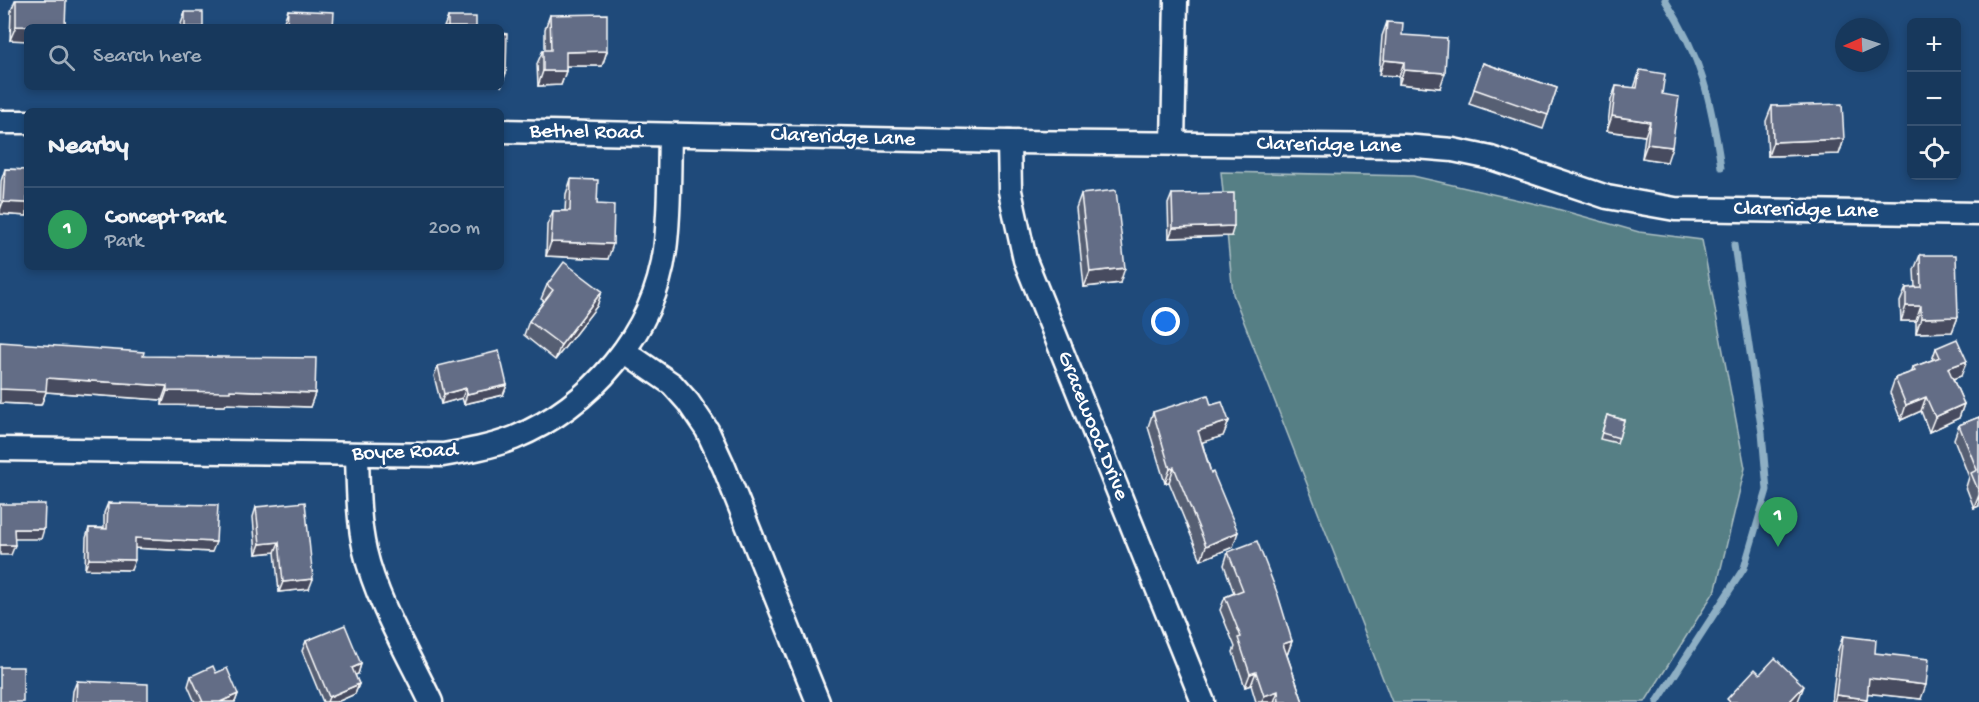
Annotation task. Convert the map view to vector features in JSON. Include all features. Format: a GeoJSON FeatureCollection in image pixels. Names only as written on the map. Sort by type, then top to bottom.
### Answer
{"type":"FeatureCollection","features":[{"type":"Feature","properties":{"kind":"street"},"geometry":{"type":"LineString","coordinates":[[1173,143],[1176,0]]}},
{"type":"Feature","properties":{"kind":"street"},"geometry":{"type":"LineString","coordinates":[[0,122],[24,122]]}},
{"type":"Feature","properties":{"kind":"street","name":"Bethel Road"},"geometry":{"type":"LineString","coordinates":[[504,131],[670,135]]}},
{"type":"Feature","properties":{"kind":"street","name":"Clareridge Lane"},"geometry":{"type":"LineString","coordinates":[[670,135],[734,134],[1009,142],[1404,146],[1453,150],[1491,158],[1607,197],[1675,208],[1979,214]]}},
{"type":"Feature","properties":{"kind":"street","name":"Boyce Road"},"geometry":{"type":"LineString","coordinates":[[0,449],[443,455],[474,450],[513,438],[543,424],[570,406],[597,381],[624,351],[648,309],[665,251],[670,135]]}},
{"type":"Feature","properties":{"kind":"street","name":"Gracewood Drive"},"geometry":{"type":"LineString","coordinates":[[1009,142],[1010,191],[1016,229],[1025,260],[1203,702]]}},
{"type":"Feature","properties":{"kind":"street"},"geometry":{"type":"LineString","coordinates":[[624,351],[672,384],[707,429],[818,702]]}},
{"type":"Feature","properties":{"kind":"street"},"geometry":{"type":"LineString","coordinates":[[357,455],[360,519],[365,551],[374,580],[431,702]]}},
{"type":"Feature","properties":{"kind":"green space"},"geometry":{"type":"Polygon","coordinates":[[[1221,172],[1413,176],[1550,207],[1639,232],[1702,240],[1745,468],[1716,589],[1645,702],[1392,702],[1233,294],[1221,172]]]}},
{"type":"Feature","properties":{"kind":"building"},"geometry":{"type":"Polygon","coordinates":[[[16,0],[66,0],[65,24],[16,26],[16,0]]]}},
{"type":"Feature","properties":{"kind":"building"},"geometry":{"type":"Polygon","coordinates":[[[288,10],[334,12],[333,24],[287,24],[288,10]]]}},
{"type":"Feature","properties":{"kind":"building"},"geometry":{"type":"Polygon","coordinates":[[[185,12],[203,12],[203,24],[185,24],[185,12]]]}},
{"type":"Feature","properties":{"kind":"building"},"geometry":{"type":"Polygon","coordinates":[[[607,14],[607,51],[566,52],[566,71],[543,71],[543,50],[551,50],[550,15],[607,14]]]}},
{"type":"Feature","properties":{"kind":"building"},"geometry":{"type":"Polygon","coordinates":[[[448,17],[476,17],[476,24],[448,24],[448,17]]]}},
{"type":"Feature","properties":{"kind":"building"},"geometry":{"type":"Polygon","coordinates":[[[1387,22],[1403,23],[1402,35],[1447,38],[1445,73],[1404,70],[1404,62],[1384,60],[1387,22]]]}},
{"type":"Feature","properties":{"kind":"building"},"geometry":{"type":"Polygon","coordinates":[[[504,34],[507,34],[506,73],[504,73],[504,34]]]}},
{"type":"Feature","properties":{"kind":"building"},"geometry":{"type":"Polygon","coordinates":[[[1483,63],[1557,88],[1548,115],[1474,89],[1483,63]]]}},
{"type":"Feature","properties":{"kind":"building"},"geometry":{"type":"Polygon","coordinates":[[[1640,70],[1665,74],[1662,94],[1679,97],[1672,147],[1647,144],[1650,122],[1612,116],[1616,86],[1637,88],[1640,70]]]}},
{"type":"Feature","properties":{"kind":"building"},"geometry":{"type":"Polygon","coordinates":[[[1842,104],[1844,139],[1773,142],[1772,106],[1842,104]]]}},
{"type":"Feature","properties":{"kind":"building"},"geometry":{"type":"Polygon","coordinates":[[[5,169],[24,170],[24,203],[3,202],[5,169]]]}},
{"type":"Feature","properties":{"kind":"building"},"geometry":{"type":"Polygon","coordinates":[[[571,179],[598,180],[597,204],[614,205],[613,244],[551,242],[553,211],[570,211],[571,179]]]}},
{"type":"Feature","properties":{"kind":"building"},"geometry":{"type":"Polygon","coordinates":[[[1116,190],[1125,268],[1090,272],[1081,194],[1116,190]]]}},
{"type":"Feature","properties":{"kind":"building"},"geometry":{"type":"Polygon","coordinates":[[[1234,193],[1234,226],[1173,228],[1172,194],[1234,193]]]}},
{"type":"Feature","properties":{"kind":"building"},"geometry":{"type":"Polygon","coordinates":[[[1920,255],[1956,255],[1958,317],[1921,318],[1921,306],[1906,306],[1906,288],[1921,287],[1920,255]]]}},
{"type":"Feature","properties":{"kind":"building"},"geometry":{"type":"Polygon","coordinates":[[[564,262],[602,291],[561,345],[529,321],[553,290],[547,285],[564,262]]]}},
{"type":"Feature","properties":{"kind":"building"},"geometry":{"type":"Polygon","coordinates":[[[1957,339],[1967,361],[1948,368],[1964,404],[1935,417],[1926,397],[1906,405],[1895,378],[1915,371],[1913,367],[1940,357],[1936,348],[1957,339]]]}},
{"type":"Feature","properties":{"kind":"building"},"geometry":{"type":"Polygon","coordinates":[[[0,342],[144,352],[143,356],[316,358],[315,393],[230,390],[230,392],[167,391],[167,386],[47,378],[46,391],[0,389],[0,342]]]}},
{"type":"Feature","properties":{"kind":"building"},"geometry":{"type":"Polygon","coordinates":[[[499,351],[507,385],[467,394],[466,388],[444,394],[438,366],[499,351]]]}},
{"type":"Feature","properties":{"kind":"building"},"geometry":{"type":"Polygon","coordinates":[[[1208,395],[1211,405],[1222,402],[1229,421],[1198,431],[1211,473],[1213,472],[1238,532],[1206,546],[1174,467],[1170,469],[1153,412],[1208,395]]]}},
{"type":"Feature","properties":{"kind":"building"},"geometry":{"type":"Polygon","coordinates":[[[1607,415],[1624,420],[1619,438],[1602,433],[1607,415]]]}},
{"type":"Feature","properties":{"kind":"building"},"geometry":{"type":"Polygon","coordinates":[[[1979,417],[1979,492],[1971,473],[1977,470],[1959,425],[1979,417]]]}},
{"type":"Feature","properties":{"kind":"building"},"geometry":{"type":"Polygon","coordinates":[[[305,502],[313,579],[283,582],[279,542],[260,544],[256,507],[305,502]]]}},
{"type":"Feature","properties":{"kind":"building"},"geometry":{"type":"Polygon","coordinates":[[[108,503],[218,505],[216,542],[135,538],[135,560],[89,559],[89,528],[107,529],[108,503]]]}},
{"type":"Feature","properties":{"kind":"building"},"geometry":{"type":"Polygon","coordinates":[[[0,504],[45,504],[44,529],[14,529],[15,545],[0,545],[0,504]]]}},
{"type":"Feature","properties":{"kind":"building"},"geometry":{"type":"Polygon","coordinates":[[[1257,541],[1278,595],[1292,641],[1283,644],[1303,702],[1279,702],[1278,691],[1264,696],[1256,672],[1250,674],[1238,638],[1241,637],[1225,597],[1243,590],[1228,552],[1257,541]]]}},
{"type":"Feature","properties":{"kind":"building"},"geometry":{"type":"Polygon","coordinates":[[[345,625],[361,664],[352,668],[359,684],[329,697],[306,641],[345,625]]]}},
{"type":"Feature","properties":{"kind":"building"},"geometry":{"type":"Polygon","coordinates":[[[1843,636],[1876,640],[1875,653],[1929,659],[1926,685],[1869,678],[1867,699],[1836,695],[1843,636]]]}},
{"type":"Feature","properties":{"kind":"building"},"geometry":{"type":"Polygon","coordinates":[[[1775,658],[1804,686],[1789,702],[1730,702],[1727,699],[1755,669],[1760,674],[1775,658]]]}},
{"type":"Feature","properties":{"kind":"building"},"geometry":{"type":"Polygon","coordinates":[[[213,666],[216,673],[227,668],[238,694],[220,702],[203,702],[191,676],[213,666]]]}},
{"type":"Feature","properties":{"kind":"building"},"geometry":{"type":"Polygon","coordinates":[[[0,667],[23,667],[23,702],[0,702],[0,667]]]}},
{"type":"Feature","properties":{"kind":"building"},"geometry":{"type":"Polygon","coordinates":[[[77,681],[148,684],[148,702],[76,702],[77,681]]]}},
{"type":"Feature","properties":{"kind":"waterway"},"geometry":{"type":"LineString","coordinates":[[1665,0],[1688,41],[1703,80],[1709,100],[1721,167]]}},
{"type":"Feature","properties":{"kind":"waterway"},"geometry":{"type":"LineString","coordinates":[[1657,702],[1744,568],[1767,490],[1762,433],[1734,245]]}},
{"type":"Feature","properties":{"kind":"place","name":"Concept Park"},"geometry":{"type":"Point","coordinates":[1778,547]}}]}
